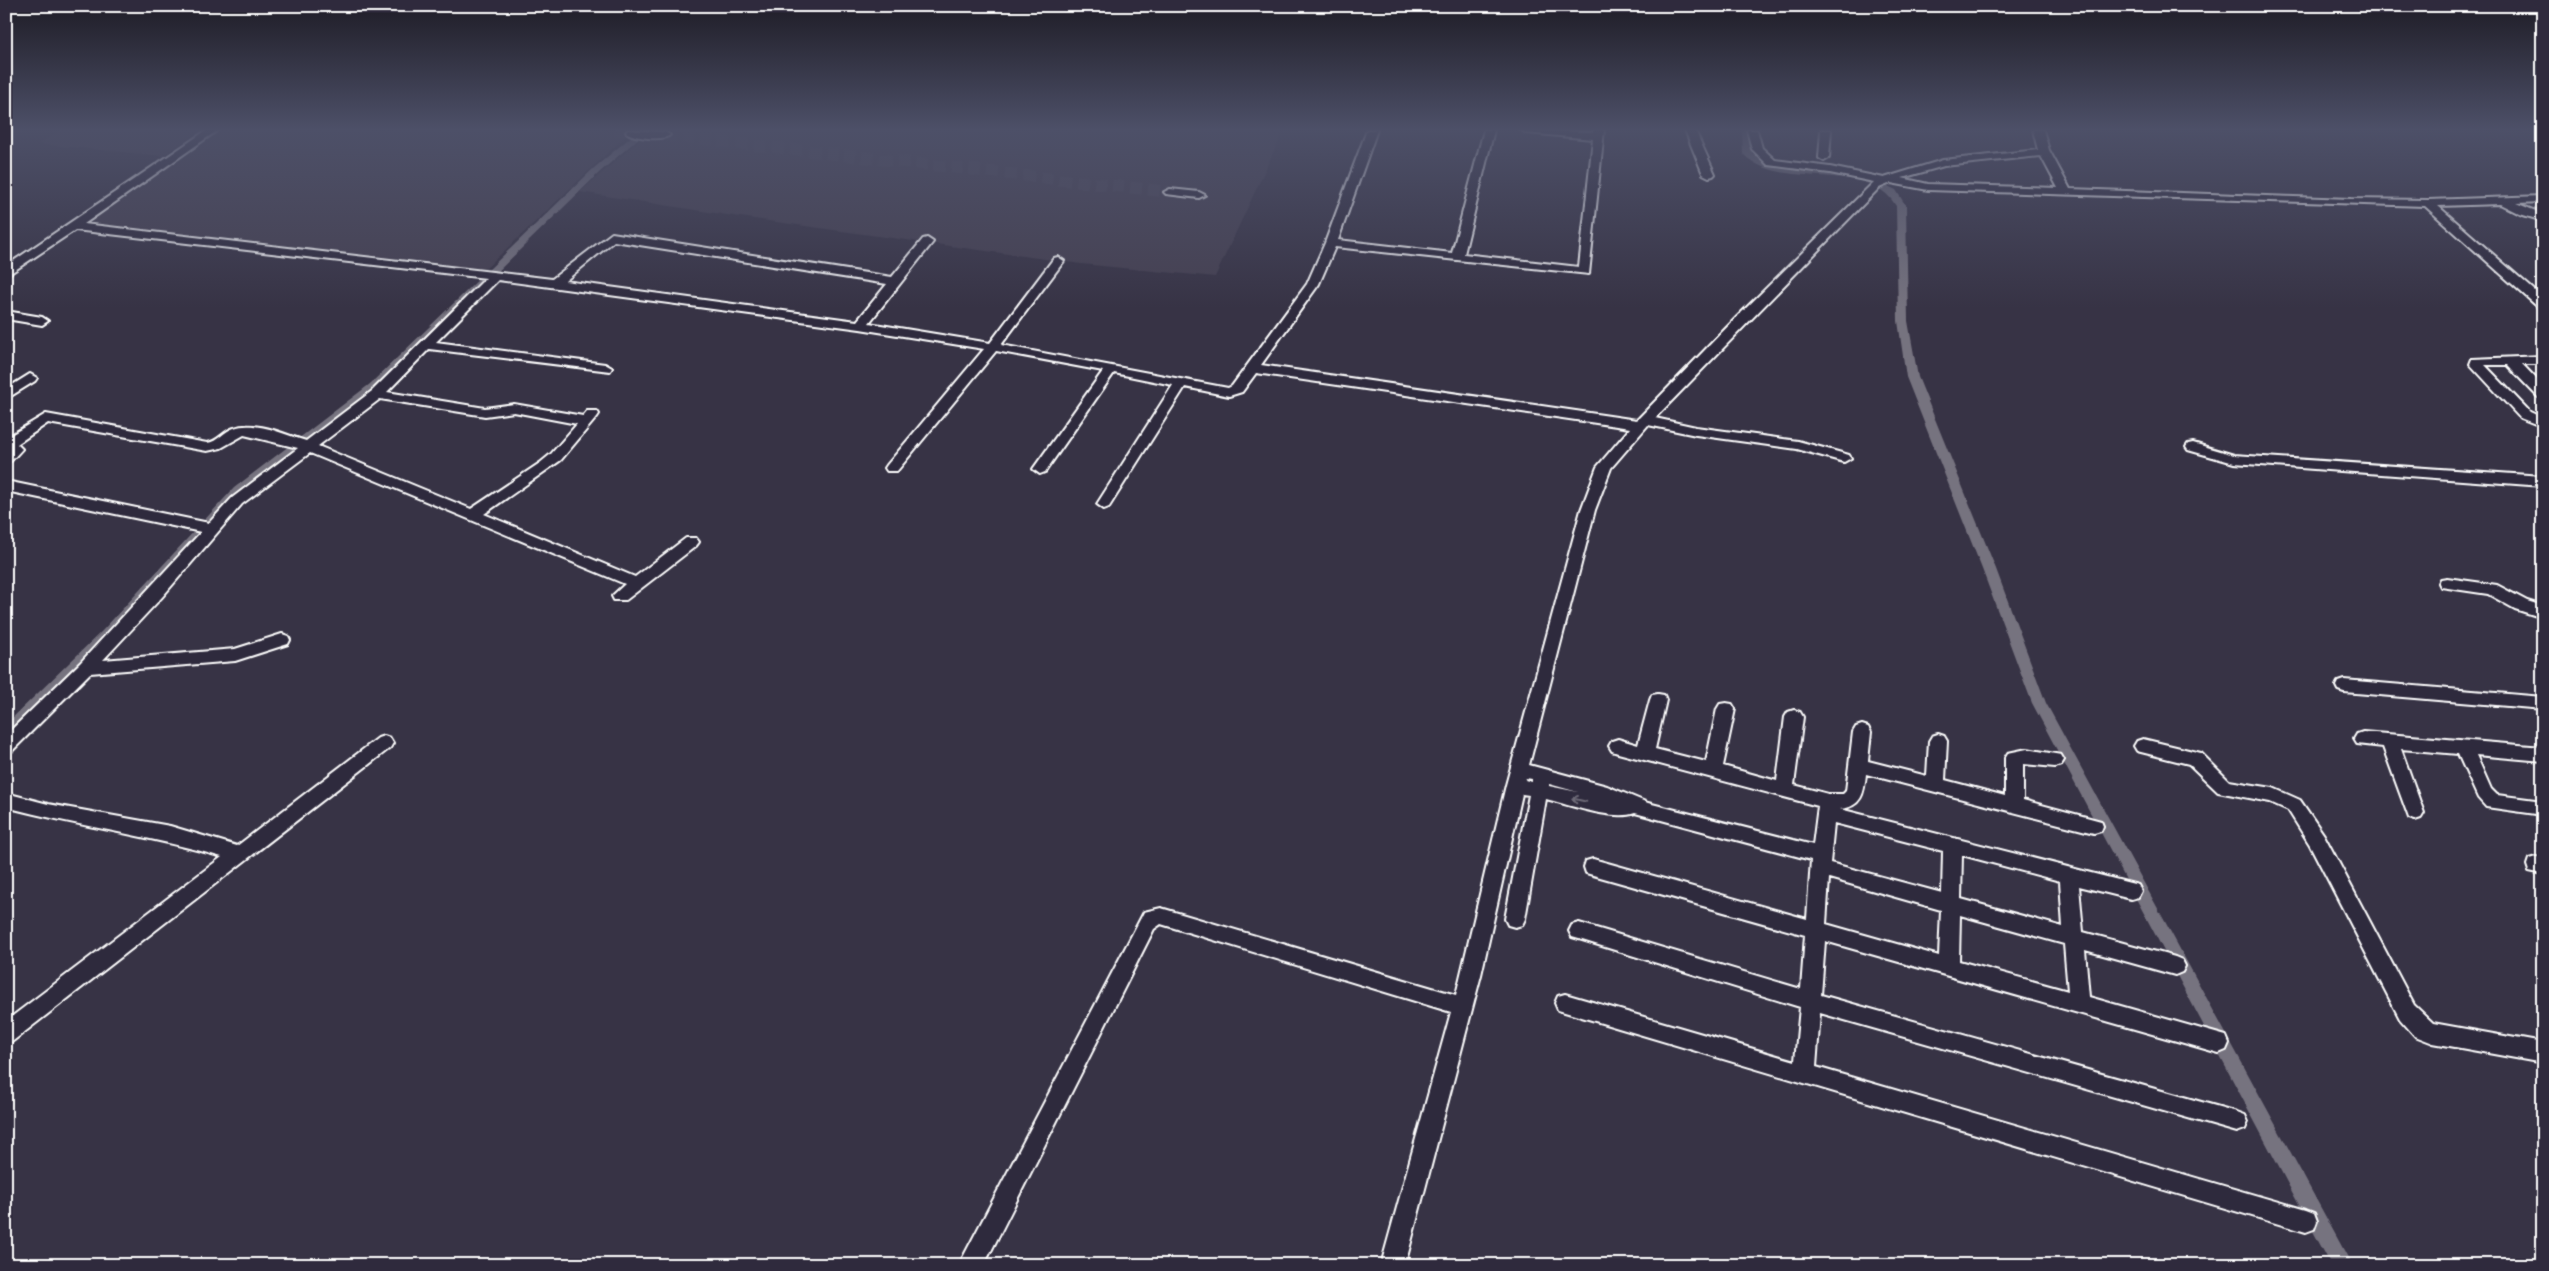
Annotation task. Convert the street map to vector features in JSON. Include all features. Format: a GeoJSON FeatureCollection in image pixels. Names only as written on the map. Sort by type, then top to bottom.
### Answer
{"type":"FeatureCollection","features":[{"type":"Feature","properties":{"kind":"street"},"geometry":{"type":"LineString","coordinates":[[6,272],[127,189]]}},
{"type":"Feature","properties":{"kind":"street"},"geometry":{"type":"LineString","coordinates":[[74,226],[555,283],[860,325],[993,347],[1180,384],[1233,391],[1313,284],[1331,243],[1350,189]]}},
{"type":"Feature","properties":{"kind":"street"},"geometry":{"type":"LineString","coordinates":[[1457,257],[1474,189]]}},
{"type":"Feature","properties":{"kind":"street"},"geometry":{"type":"LineString","coordinates":[[1331,243],[1585,272],[1593,189]]}},
{"type":"Feature","properties":{"kind":"street"},"geometry":{"type":"LineString","coordinates":[[1393,1265],[1462,1006],[1518,777],[1598,479],[1604,467],[1642,422],[1741,320],[1875,189]]}},
{"type":"Feature","properties":{"kind":"street"},"geometry":{"type":"LineString","coordinates":[[2034,189],[2300,201],[2428,203],[2543,199]]}},
{"type":"Feature","properties":{"kind":"street"},"geometry":{"type":"LineString","coordinates":[[1170,192],[1199,195]]}},
{"type":"Feature","properties":{"kind":"street"},"geometry":{"type":"LineString","coordinates":[[2501,200],[2524,212],[2543,218]]}},
{"type":"Feature","properties":{"kind":"street"},"geometry":{"type":"LineString","coordinates":[[2428,203],[2543,305]]}},
{"type":"Feature","properties":{"kind":"street"},"geometry":{"type":"LineString","coordinates":[[555,283],[612,237],[894,281]]}},
{"type":"Feature","properties":{"kind":"street"},"geometry":{"type":"LineString","coordinates":[[860,325],[927,242]]}},
{"type":"Feature","properties":{"kind":"street"},"geometry":{"type":"LineString","coordinates":[[892,468],[993,347],[1058,260]]}},
{"type":"Feature","properties":{"kind":"street"},"geometry":{"type":"LineString","coordinates":[[6,746],[86,667],[207,527],[302,444],[377,394],[490,276]]}},
{"type":"Feature","properties":{"kind":"street"},"geometry":{"type":"LineString","coordinates":[[6,315],[42,320]]}},
{"type":"Feature","properties":{"kind":"street"},"geometry":{"type":"LineString","coordinates":[[426,345],[605,368]]}},
{"type":"Feature","properties":{"kind":"street"},"geometry":{"type":"LineString","coordinates":[[2543,360],[2480,361],[2477,364],[2525,415],[2543,423]]}},
{"type":"Feature","properties":{"kind":"street"},"geometry":{"type":"LineString","coordinates":[[2511,361],[2543,394]]}},
{"type":"Feature","properties":{"kind":"street"},"geometry":{"type":"LineString","coordinates":[[1251,368],[1798,445],[1844,458]]}},
{"type":"Feature","properties":{"kind":"street"},"geometry":{"type":"LineString","coordinates":[[1040,469],[1110,370]]}},
{"type":"Feature","properties":{"kind":"street"},"geometry":{"type":"LineString","coordinates":[[6,395],[30,378]]}},
{"type":"Feature","properties":{"kind":"street"},"geometry":{"type":"LineString","coordinates":[[1104,504],[1180,384]]}},
{"type":"Feature","properties":{"kind":"street"},"geometry":{"type":"LineString","coordinates":[[377,394],[485,412],[514,408],[589,417],[545,466],[471,516]]}},
{"type":"Feature","properties":{"kind":"street"},"geometry":{"type":"LineString","coordinates":[[6,458],[15,449],[8,443],[46,418],[207,447],[219,445],[236,432],[243,430],[302,444],[471,516],[636,583]]}},
{"type":"Feature","properties":{"kind":"street"},"geometry":{"type":"LineString","coordinates":[[2194,447],[2218,456],[2234,459],[2543,481]]}},
{"type":"Feature","properties":{"kind":"street"},"geometry":{"type":"LineString","coordinates":[[6,486],[207,527]]}},
{"type":"Feature","properties":{"kind":"street"},"geometry":{"type":"LineString","coordinates":[[620,596],[691,542]]}},
{"type":"Feature","properties":{"kind":"street"},"geometry":{"type":"LineString","coordinates":[[2447,583],[2491,589],[2521,605],[2543,612]]}},
{"type":"Feature","properties":{"kind":"street"},"geometry":{"type":"LineString","coordinates":[[86,667],[235,655],[282,640]]}},
{"type":"Feature","properties":{"kind":"street"},"geometry":{"type":"LineString","coordinates":[[2344,686],[2543,703]]}},
{"type":"Feature","properties":{"kind":"street"},"geometry":{"type":"LineString","coordinates":[[1645,753],[1658,700]]}},
{"type":"Feature","properties":{"kind":"street"},"geometry":{"type":"LineString","coordinates":[[1713,770],[1726,709]]}},
{"type":"Feature","properties":{"kind":"street"},"geometry":{"type":"LineString","coordinates":[[1785,789],[1794,717]]}},
{"type":"Feature","properties":{"kind":"street"},"geometry":{"type":"LineString","coordinates":[[1827,807],[1852,799],[1855,793],[1862,732]]}},
{"type":"Feature","properties":{"kind":"street"},"geometry":{"type":"LineString","coordinates":[[2363,739],[2543,754]]}},
{"type":"Feature","properties":{"kind":"street"},"geometry":{"type":"LineString","coordinates":[[1936,784],[1938,741]]}},
{"type":"Feature","properties":{"kind":"street"},"geometry":{"type":"LineString","coordinates":[[2389,741],[2415,813]]}},
{"type":"Feature","properties":{"kind":"street"},"geometry":{"type":"LineString","coordinates":[[6,1034],[384,743]]}},
{"type":"Feature","properties":{"kind":"street"},"geometry":{"type":"LineString","coordinates":[[1618,746],[1785,789],[1827,807],[1953,846],[2131,891]]}},
{"type":"Feature","properties":{"kind":"street"},"geometry":{"type":"LineString","coordinates":[[2143,746],[2195,758],[2224,787],[2273,795],[2294,805],[2317,840],[2407,1012],[2422,1028],[2432,1033],[2543,1053]]}},
{"type":"Feature","properties":{"kind":"street"},"geometry":{"type":"LineString","coordinates":[[2464,748],[2484,792],[2492,802],[2543,808]]}},
{"type":"Feature","properties":{"kind":"street"},"geometry":{"type":"LineString","coordinates":[[2014,805],[2014,758],[2027,756],[2055,760]]}},
{"type":"Feature","properties":{"kind":"street"},"geometry":{"type":"LineString","coordinates":[[1858,764],[2094,826]]}},
{"type":"Feature","properties":{"kind":"street"},"geometry":{"type":"LineString","coordinates":[[1518,777],[1540,782],[1607,806],[1644,809],[1821,862],[1952,904],[2174,966]]}},
{"type":"Feature","properties":{"kind":"street"},"geometry":{"type":"LineString","coordinates":[[1515,919],[1540,782]]}},
{"type":"Feature","properties":{"kind":"street"},"geometry":{"type":"LineString","coordinates":[[6,800],[48,811],[170,834],[238,854]]}},
{"type":"Feature","properties":{"kind":"street"},"geometry":{"type":"LineString","coordinates":[[1805,1072],[1827,807]]}},
{"type":"Feature","properties":{"kind":"street"},"geometry":{"type":"LineString","coordinates":[[1950,968],[1953,846]]}},
{"type":"Feature","properties":{"kind":"street"},"geometry":{"type":"LineString","coordinates":[[1592,867],[2219,1043]]}},
{"type":"Feature","properties":{"kind":"street"},"geometry":{"type":"LineString","coordinates":[[2069,875],[2072,937],[2079,1004]]}},
{"type":"Feature","properties":{"kind":"street"},"geometry":{"type":"LineString","coordinates":[[971,1265],[1151,918],[1161,916],[1462,1006]]}},
{"type":"Feature","properties":{"kind":"street"},"geometry":{"type":"LineString","coordinates":[[1579,931],[1812,1002],[2237,1122]]}},
{"type":"Feature","properties":{"kind":"street"},"geometry":{"type":"LineString","coordinates":[[1565,1003],[1805,1072],[2306,1221]]}},
{"type":"Feature","properties":{"kind":"shaded area"},"geometry":{"type":"Polygon","coordinates":[[[128,189],[569,189],[481,273],[82,221],[128,189]]]}},
{"type":"Feature","properties":{"kind":"shaded area"},"geometry":{"type":"Polygon","coordinates":[[[583,189],[1256,189],[1215,277],[1081,264],[740,217],[580,192],[583,189]]]}},
{"type":"Feature","properties":{"kind":"waterway"},"geometry":{"type":"LineString","coordinates":[[6,733],[107,634],[238,491],[374,386],[577,189]]}},
{"type":"Feature","properties":{"kind":"waterway"},"geometry":{"type":"LineString","coordinates":[[1887,189],[1893,192],[1901,206],[1903,321],[1912,377],[1989,569],[2039,703],[2342,1265]]}},
{"type":"Feature","properties":{"kind":"tunnel"},"geometry":{"type":"LineString","coordinates":[[1146,189],[1170,192]]}}]}
